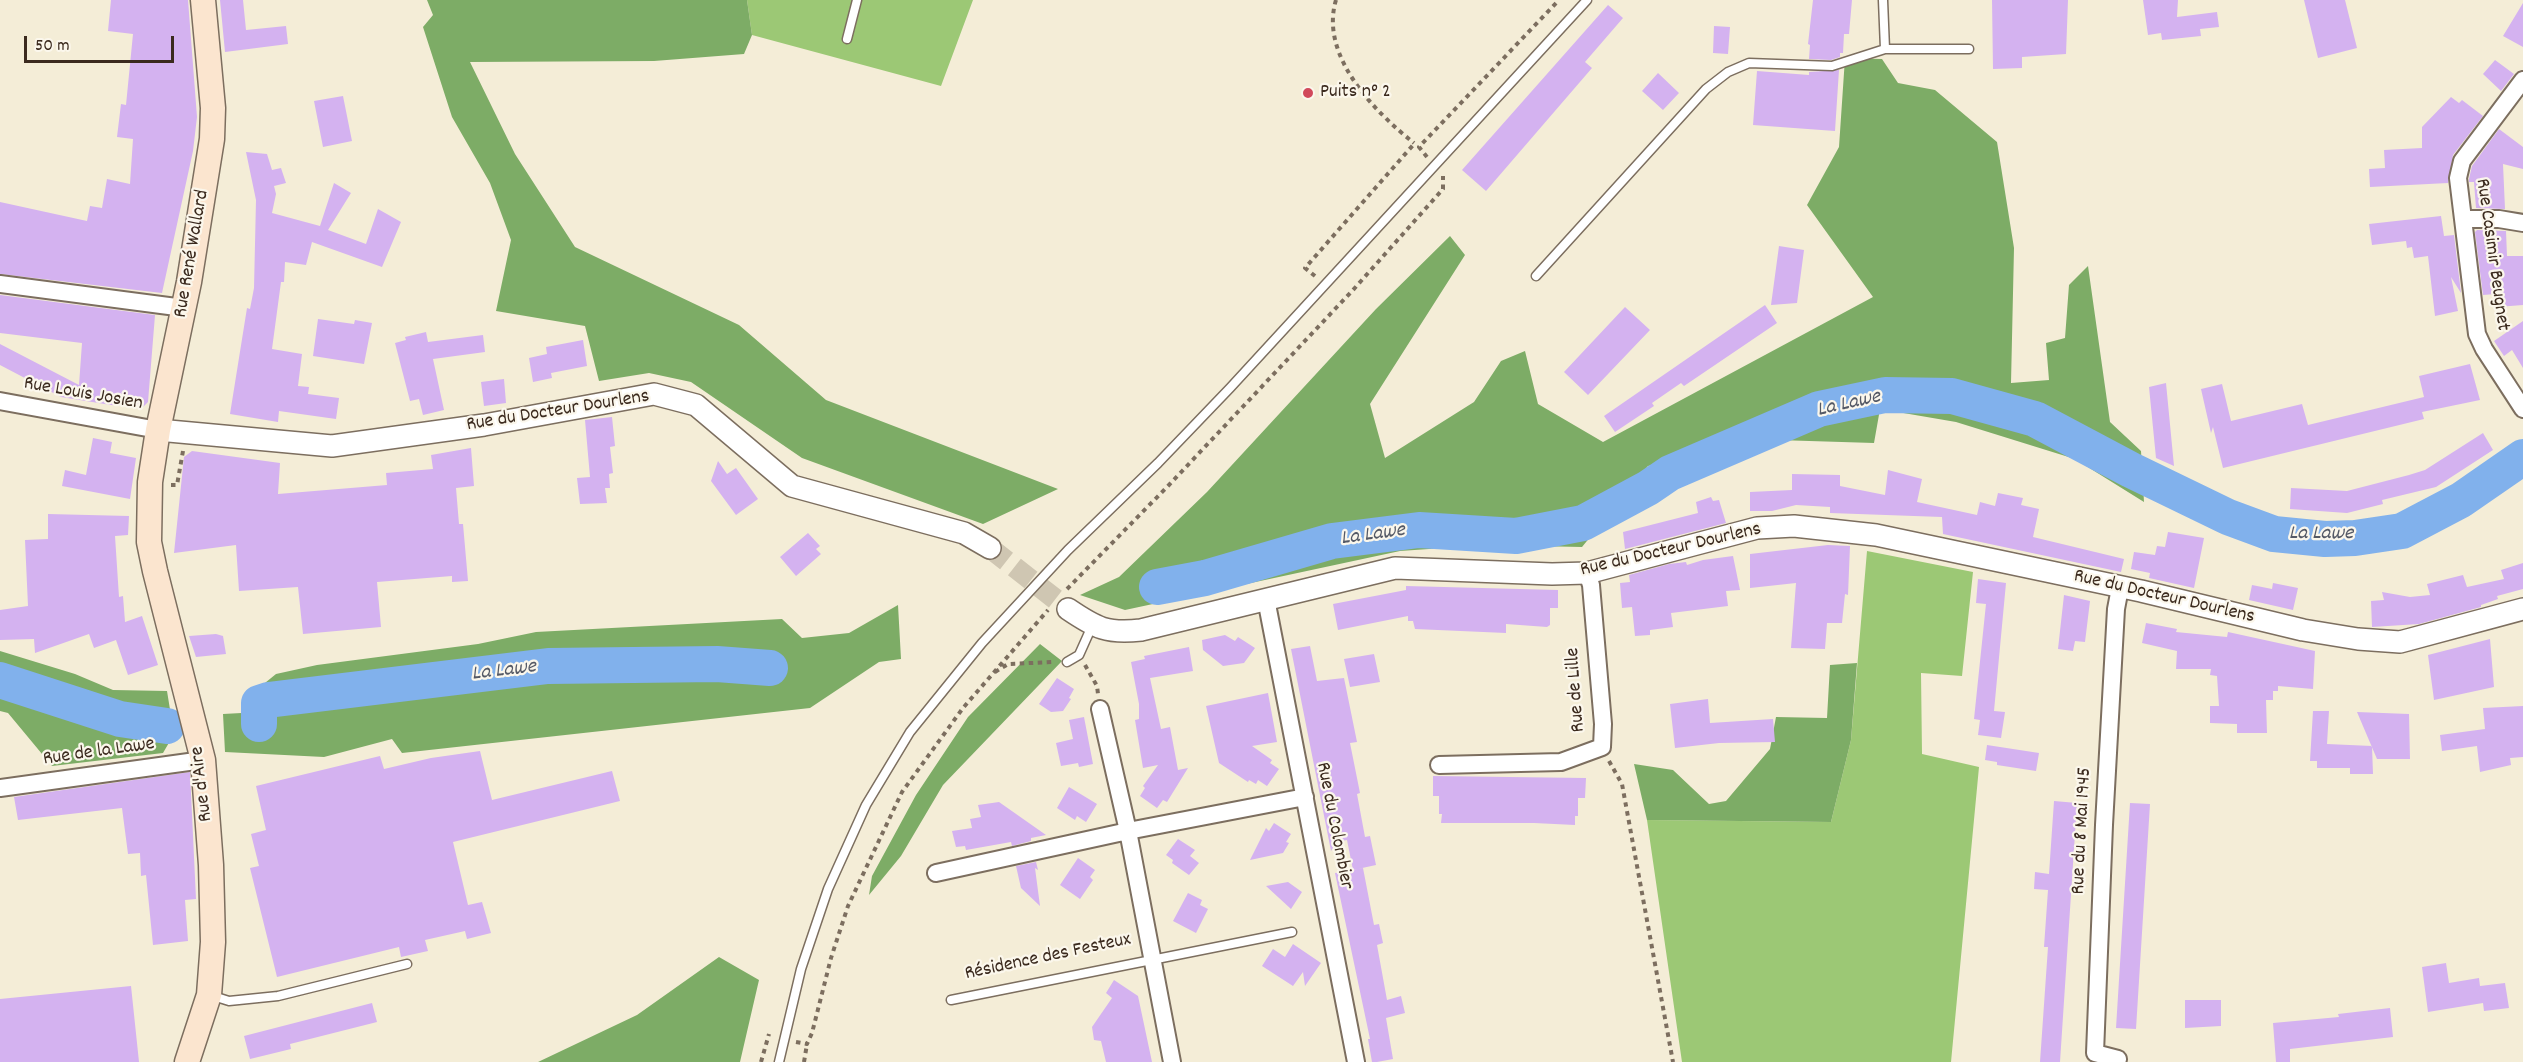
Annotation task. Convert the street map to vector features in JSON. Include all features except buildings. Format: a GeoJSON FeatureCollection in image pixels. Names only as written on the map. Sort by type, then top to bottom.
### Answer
{"type":"FeatureCollection","features":[{"type":"Feature","properties":{"kind":"main road","name":"Rue René Wallard"},"geometry":{"type":"LineString","coordinates":[[148,507],[158,430],[184,308],[212,139],[213,108],[203,0]]}},
{"type":"Feature","properties":{"kind":"main road","name":"Rue d'Aire"},"geometry":{"type":"LineString","coordinates":[[148,507],[150,542],[155,571],[203,760],[211,865],[213,942],[209,995],[187,1062]]}},
{"type":"Feature","properties":{"kind":"street","name":"Rue Casimir Beugnet"},"geometry":{"type":"LineString","coordinates":[[2523,80],[2467,154],[2458,170],[2477,334],[2484,349],[2523,409]]}},
{"type":"Feature","properties":{"kind":"street"},"geometry":{"type":"LineString","coordinates":[[2464,219],[2499,219],[2523,223]]}},
{"type":"Feature","properties":{"kind":"street"},"geometry":{"type":"LineString","coordinates":[[0,284],[184,308]]}},
{"type":"Feature","properties":{"kind":"street","name":"Rue du Docteur Dourlens"},"geometry":{"type":"LineString","coordinates":[[158,430],[332,446],[484,425],[654,394],[696,405],[792,486],[964,533],[990,548]]}},
{"type":"Feature","properties":{"kind":"street","name":"Rue Louis Josien"},"geometry":{"type":"LineString","coordinates":[[0,401],[158,430]]}},
{"type":"Feature","properties":{"kind":"street","name":"Rue du Docteur Dourlens"},"geometry":{"type":"LineString","coordinates":[[1063,600],[1092,626],[1119,632],[1142,630],[1395,568],[1552,574],[1587,573],[1757,528],[1794,526],[1876,535],[2303,630],[2358,639],[2400,642],[2523,609]]}},
{"type":"Feature","properties":{"kind":"street","name":"Rue de Lille"},"geometry":{"type":"LineString","coordinates":[[1439,765],[1561,762],[1602,747],[1603,724],[1591,585],[1587,573]]}},
{"type":"Feature","properties":{"kind":"street","name":"Rue du 8 Mai 1945"},"geometry":{"type":"LineString","coordinates":[[2118,1059],[2095,1053],[2104,813],[2116,609],[2120,588]]}},
{"type":"Feature","properties":{"kind":"street","name":"Rue du Colombier"},"geometry":{"type":"LineString","coordinates":[[1266,599],[1356,1062]]}},
{"type":"Feature","properties":{"kind":"street","name":"Résidence des Festeux"},"geometry":{"type":"LineString","coordinates":[[1100,709],[1128,831],[1172,1062]]}},
{"type":"Feature","properties":{"kind":"street","name":"Rue de la Lawe"},"geometry":{"type":"LineString","coordinates":[[0,788],[203,760]]}},
{"type":"Feature","properties":{"kind":"street"},"geometry":{"type":"LineString","coordinates":[[936,873],[1128,831],[1305,796]]}},
{"type":"Feature","properties":{"kind":"lane"},"geometry":{"type":"LineString","coordinates":[[847,39],[857,0]]}},
{"type":"Feature","properties":{"kind":"lane"},"geometry":{"type":"LineString","coordinates":[[779,1062],[801,969],[828,889],[866,805],[910,732],[982,643],[1068,550],[1158,464],[1230,388],[1587,0]]}},
{"type":"Feature","properties":{"kind":"lane"},"geometry":{"type":"LineString","coordinates":[[1883,0],[1885,49]]}},
{"type":"Feature","properties":{"kind":"lane"},"geometry":{"type":"LineString","coordinates":[[1536,276],[1706,89],[1728,72],[1749,63],[1832,66],[1885,49],[1969,49]]}},
{"type":"Feature","properties":{"kind":"lane"},"geometry":{"type":"LineString","coordinates":[[1067,662],[1080,655],[1092,626]]}},
{"type":"Feature","properties":{"kind":"lane","name":"Résidence des Festeux"},"geometry":{"type":"LineString","coordinates":[[951,999],[1293,932]]}},
{"type":"Feature","properties":{"kind":"lane"},"geometry":{"type":"LineString","coordinates":[[209,995],[229,1001],[278,996],[407,964]]}},
{"type":"Feature","properties":{"kind":"path"},"geometry":{"type":"LineString","coordinates":[[804,1062],[831,958],[848,906],[902,792],[928,754],[992,674],[1343,301],[1443,189],[1442,172],[1419,147],[1386,121],[1357,87],[1337,47],[1332,12],[1336,0]]}},
{"type":"Feature","properties":{"kind":"path"},"geometry":{"type":"LineString","coordinates":[[1419,147],[1559,0]]}},
{"type":"Feature","properties":{"kind":"path"},"geometry":{"type":"LineString","coordinates":[[1343,301],[1305,268],[1414,144]]}},
{"type":"Feature","properties":{"kind":"path"},"geometry":{"type":"LineString","coordinates":[[150,482],[177,485],[181,454],[197,435]]}},
{"type":"Feature","properties":{"kind":"path"},"geometry":{"type":"LineString","coordinates":[[1080,655],[1097,686],[1100,709]]}},
{"type":"Feature","properties":{"kind":"path"},"geometry":{"type":"LineString","coordinates":[[992,674],[1008,664],[1067,662]]}},
{"type":"Feature","properties":{"kind":"path"},"geometry":{"type":"LineString","coordinates":[[1602,747],[1622,784],[1673,1062]]}},
{"type":"Feature","properties":{"kind":"path"},"geometry":{"type":"LineString","coordinates":[[760,1062],[770,1034],[772,1034]]}},
{"type":"Feature","properties":{"kind":"path"},"geometry":{"type":"LineString","coordinates":[[796,1041],[807,1044]]}},
{"type":"Feature","properties":{"kind":"green space"},"geometry":{"type":"Polygon","coordinates":[[[427,0],[747,0],[752,35],[744,54],[654,61],[470,62],[515,154],[575,247],[739,325],[826,400],[1058,489],[983,524],[802,458],[691,382],[649,373],[599,381],[585,326],[496,311],[511,240],[490,183],[452,117],[423,27],[433,15],[427,0]]]}},
{"type":"Feature","properties":{"kind":"green space"},"geometry":{"type":"Polygon","coordinates":[[[747,0],[973,0],[941,86],[752,35],[747,0]]]}},
{"type":"Feature","properties":{"kind":"green space"},"geometry":{"type":"Polygon","coordinates":[[[1845,58],[1882,59],[1898,83],[1935,90],[1997,142],[2014,248],[2011,383],[2049,380],[2046,343],[2065,338],[2069,285],[2088,266],[2110,422],[2141,451],[2144,502],[2075,459],[1956,422],[1880,409],[1874,443],[1777,440],[1648,466],[1582,547],[1487,545],[1400,551],[1125,610],[1080,595],[1119,577],[1207,492],[1376,309],[1450,236],[1465,255],[1370,404],[1385,458],[1474,402],[1501,361],[1525,351],[1538,404],[1603,442],[1873,297],[1807,205],[1839,147],[1845,58]]]}},
{"type":"Feature","properties":{"kind":"green space"},"geometry":{"type":"Polygon","coordinates":[[[1867,551],[1973,572],[1962,676],[1921,673],[1922,754],[1979,767],[1951,1062],[1682,1062],[1647,820],[1831,822],[1851,740],[1867,551]]]}},
{"type":"Feature","properties":{"kind":"green space"},"geometry":{"type":"Polygon","coordinates":[[[898,605],[901,659],[879,662],[810,708],[402,753],[392,739],[324,757],[225,752],[223,714],[260,712],[260,687],[276,674],[317,665],[478,644],[536,632],[782,619],[802,638],[849,633],[898,605]]]}},
{"type":"Feature","properties":{"kind":"green space"},"geometry":{"type":"Polygon","coordinates":[[[1040,644],[1062,661],[943,785],[901,856],[869,895],[872,876],[916,795],[968,717],[1040,644]]]}},
{"type":"Feature","properties":{"kind":"green space"},"geometry":{"type":"Polygon","coordinates":[[[0,651],[75,674],[113,690],[167,691],[174,734],[163,753],[52,766],[8,713],[0,711],[0,651]]]}},
{"type":"Feature","properties":{"kind":"green space"},"geometry":{"type":"Polygon","coordinates":[[[1857,663],[1851,740],[1831,822],[1647,820],[1634,764],[1673,770],[1709,804],[1726,801],[1770,749],[1776,717],[1827,718],[1830,665],[1857,663]]]}},
{"type":"Feature","properties":{"kind":"green space"},"geometry":{"type":"Polygon","coordinates":[[[719,957],[759,980],[740,1062],[538,1062],[637,1015],[719,957]]]}},
{"type":"Feature","properties":{"kind":"waterway","name":"La Lawe"},"geometry":{"type":"LineString","coordinates":[[1157,587],[1205,578],[1332,541],[1419,530],[1516,536],[1583,523],[1648,488],[1670,473],[1819,409],[1885,395],[1952,396],[2035,419],[2131,470],[2228,517],[2274,534],[2325,539],[2355,538],[2402,531],[2461,500],[2523,457]]}},
{"type":"Feature","properties":{"kind":"waterway","name":"La Lawe"},"geometry":{"type":"LineString","coordinates":[[259,724],[259,703],[268,700],[548,666],[717,664],[770,668]]}},
{"type":"Feature","properties":{"kind":"waterway","name":"La Lawe"},"geometry":{"type":"LineString","coordinates":[[0,680],[120,719],[167,726]]}},
{"type":"Feature","properties":{"kind":"tunnel"},"geometry":{"type":"LineString","coordinates":[[990,548],[1068,609]]}},
{"type":"Feature","properties":{"kind":"place","name":"Puits n° 2"},"geometry":{"type":"Point","coordinates":[1308,93]}}]}
